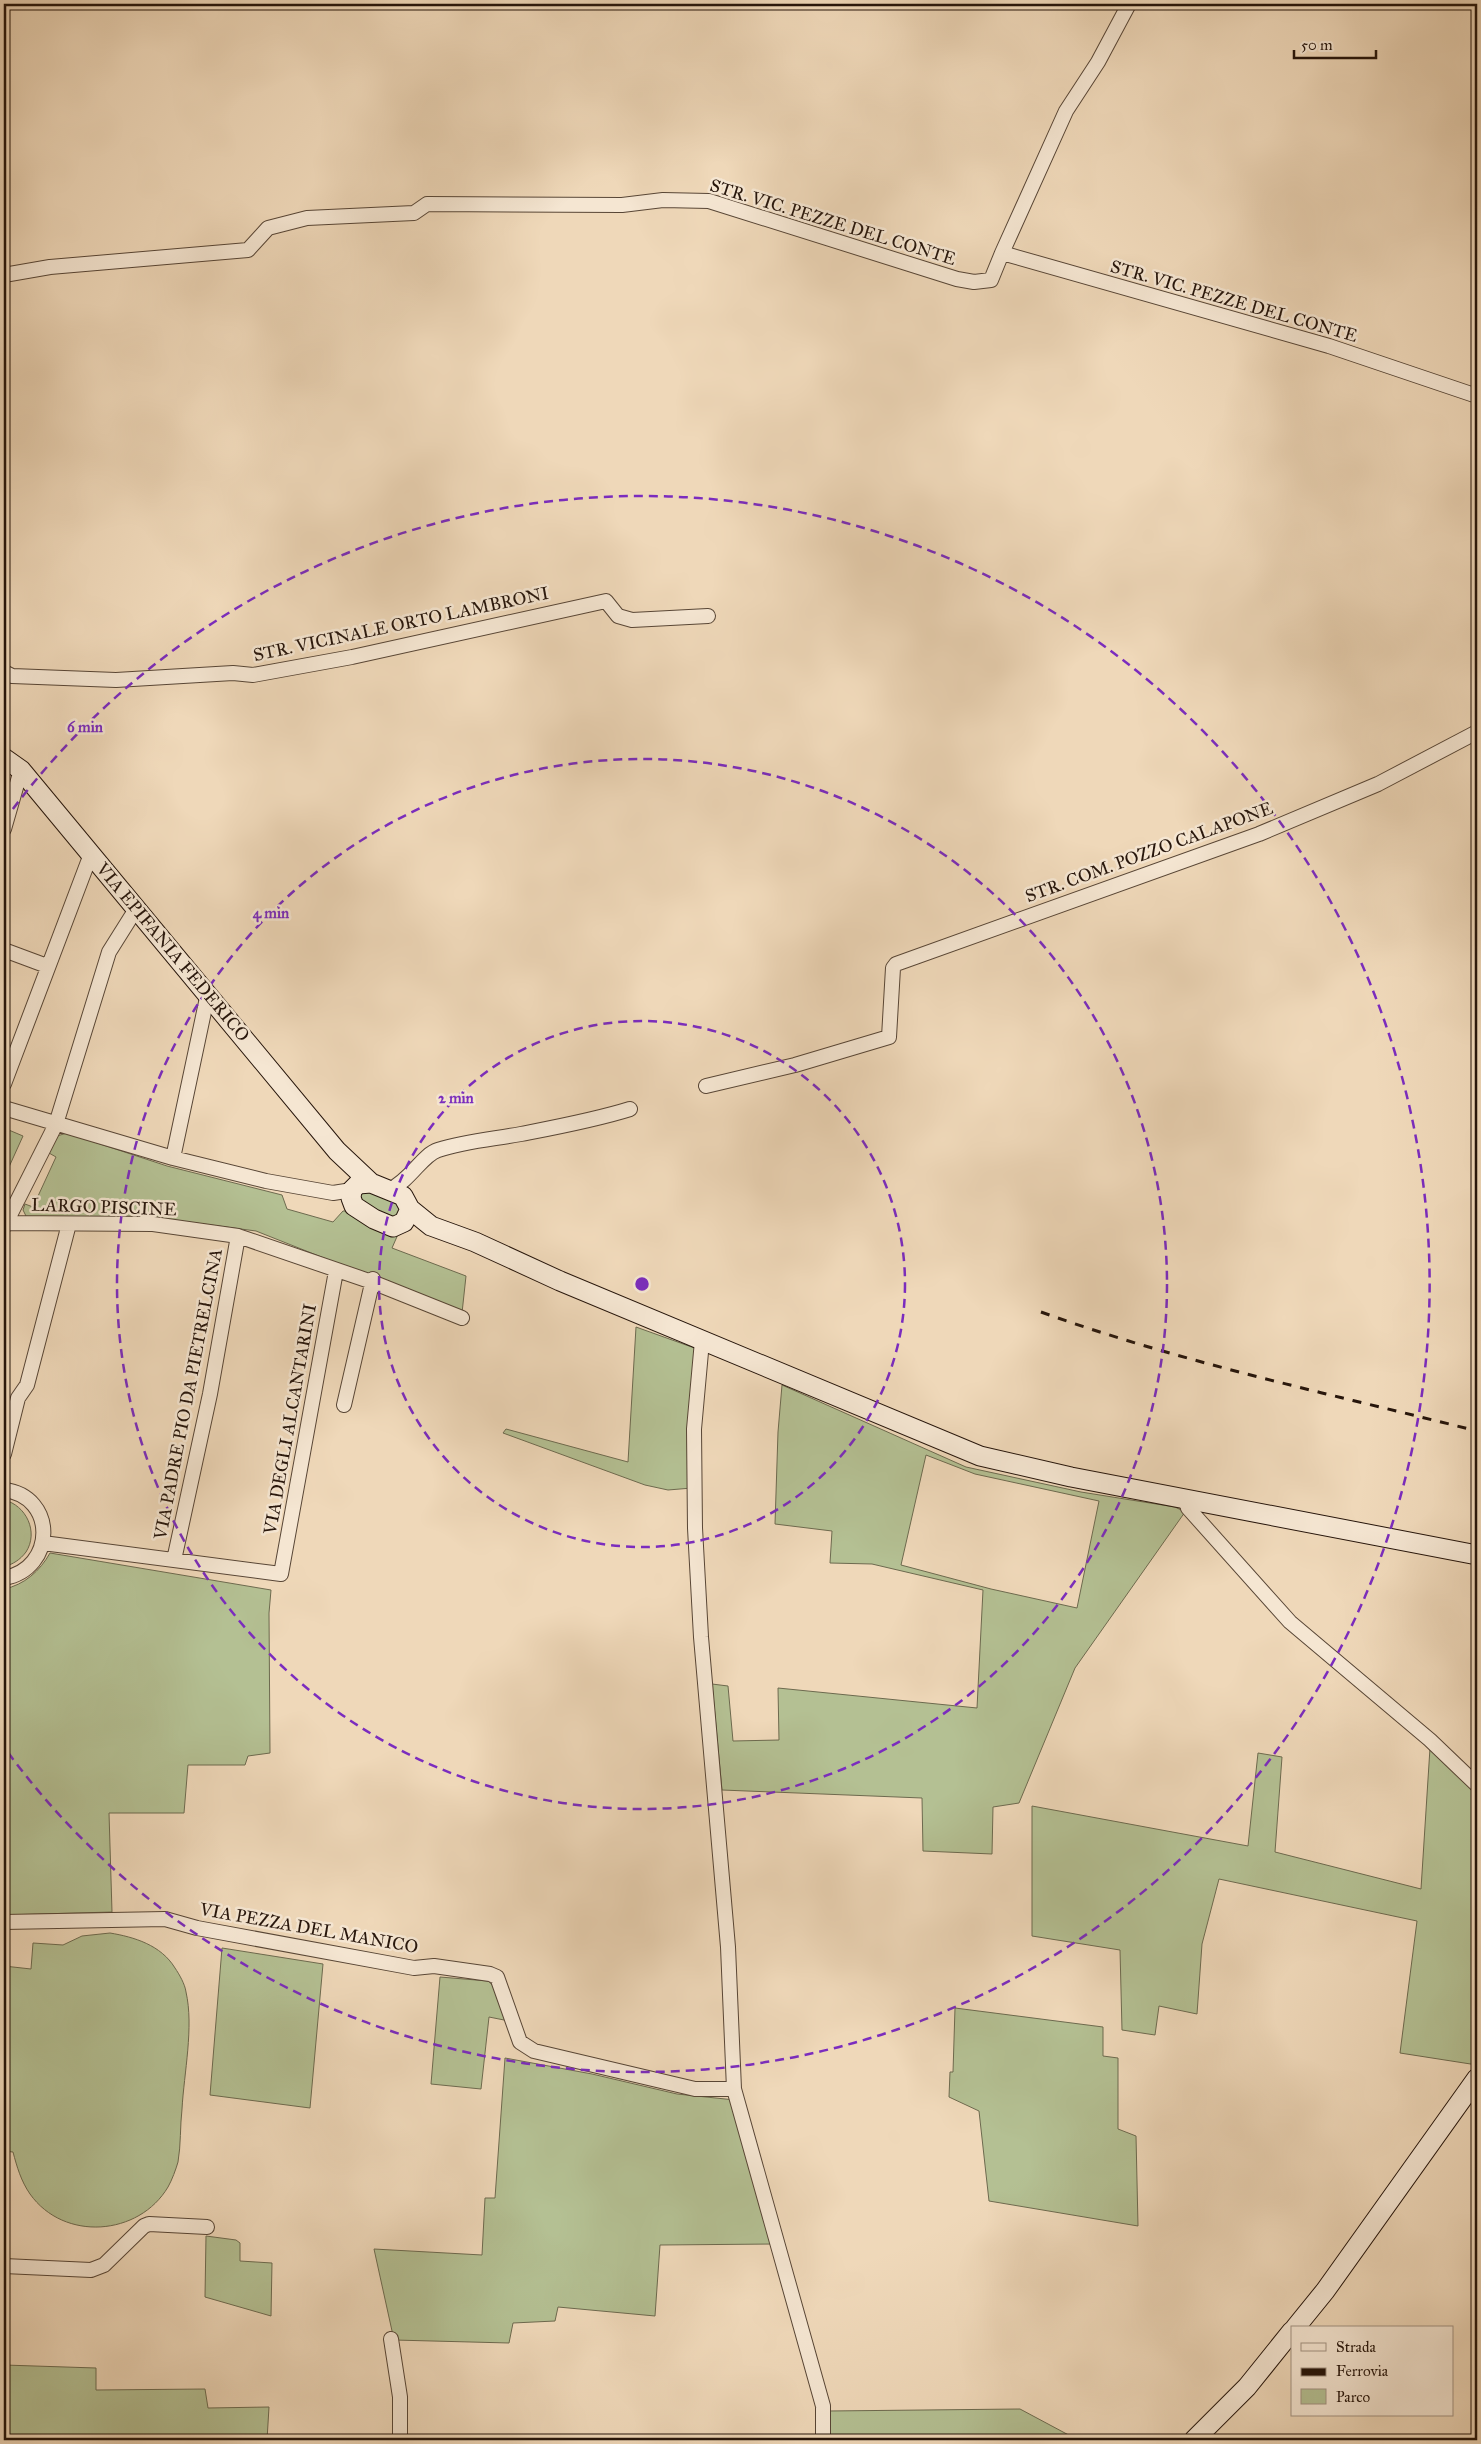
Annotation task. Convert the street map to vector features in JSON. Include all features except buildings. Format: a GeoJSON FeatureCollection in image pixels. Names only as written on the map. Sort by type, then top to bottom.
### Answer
{"type":"FeatureCollection","features":[{"type":"Feature","properties":{"kind":"main road","name":"VIA EPIFANIA FEDERICO"},"geometry":{"type":"LineString","coordinates":[[4,758],[22,770],[337,1151],[357,1192]]}},
{"type":"Feature","properties":{"kind":"main road"},"geometry":{"type":"LineString","coordinates":[[357,1192],[389,1190],[403,1196],[406,1212]]}},
{"type":"Feature","properties":{"kind":"main road"},"geometry":{"type":"LineString","coordinates":[[357,1192],[383,1225],[393,1227],[406,1212]]}},
{"type":"Feature","properties":{"kind":"main road"},"geometry":{"type":"LineString","coordinates":[[406,1212],[702,1341],[980,1456],[1020,1466],[1185,1499],[1477,1555]]}},
{"type":"Feature","properties":{"kind":"main road"},"geometry":{"type":"LineString","coordinates":[[1297,2326],[1325,2291],[1477,2078]]}},
{"type":"Feature","properties":{"kind":"main road"},"geometry":{"type":"LineString","coordinates":[[1194,2440],[1247,2388],[1291,2332]]}},
{"type":"Feature","properties":{"kind":"street"},"geometry":{"type":"LineString","coordinates":[[1002,253],[1066,111],[1098,62],[1130,4]]}},
{"type":"Feature","properties":{"kind":"street","name":"STR. VIC. PEZZE DEL CONTE"},"geometry":{"type":"LineString","coordinates":[[4,275],[50,267],[248,250],[268,228],[299,220],[414,213],[427,204],[622,205],[663,200],[709,200],[957,279],[974,282],[991,280],[1002,253],[1329,346],[1477,396]]}},
{"type":"Feature","properties":{"kind":"street","name":"STR. VICINALE ORTO LAMBRONI"},"geometry":{"type":"LineString","coordinates":[[4,672],[12,676],[116,680],[233,673],[253,675],[352,657],[606,601],[618,616],[632,620],[708,616]]}},
{"type":"Feature","properties":{"kind":"street","name":"STR. COM. POZZO CALAPONE"},"geometry":{"type":"LineString","coordinates":[[706,1086],[795,1066],[889,1037],[893,968],[896,964],[1259,834],[1378,784],[1477,732]]}},
{"type":"Feature","properties":{"kind":"street"},"geometry":{"type":"LineString","coordinates":[[4,829],[22,770]]}},
{"type":"Feature","properties":{"kind":"street"},"geometry":{"type":"LineString","coordinates":[[4,1084],[47,966],[91,854]]}},
{"type":"Feature","properties":{"kind":"street"},"geometry":{"type":"LineString","coordinates":[[5,1225],[56,1124],[109,952],[136,909]]}},
{"type":"Feature","properties":{"kind":"street"},"geometry":{"type":"LineString","coordinates":[[4,950],[47,966]]}},
{"type":"Feature","properties":{"kind":"street"},"geometry":{"type":"LineString","coordinates":[[173,1158],[208,993]]}},
{"type":"Feature","properties":{"kind":"street"},"geometry":{"type":"LineString","coordinates":[[4,1108],[173,1158],[287,1186],[357,1192]]}},
{"type":"Feature","properties":{"kind":"street"},"geometry":{"type":"LineString","coordinates":[[389,1190],[405,1181],[429,1154],[437,1150],[467,1142],[549,1128],[630,1108]]}},
{"type":"Feature","properties":{"kind":"street"},"geometry":{"type":"LineString","coordinates":[[406,1212],[410,1190],[421,1165]]}},
{"type":"Feature","properties":{"kind":"street"},"geometry":{"type":"LineString","coordinates":[[4,1454],[18,1398],[27,1385],[69,1224]]}},
{"type":"Feature","properties":{"kind":"street","name":"LARGO PISCINE"},"geometry":{"type":"LineString","coordinates":[[5,1225],[153,1224],[238,1236],[286,1251],[336,1271],[372,1281],[462,1318]]}},
{"type":"Feature","properties":{"kind":"street","name":"VIA PADRE PIO DA PIETRELCINA"},"geometry":{"type":"LineString","coordinates":[[174,1560],[210,1394],[238,1236]]}},
{"type":"Feature","properties":{"kind":"street","name":"VIA DEGLI ALCANTARINI"},"geometry":{"type":"LineString","coordinates":[[281,1574],[336,1271]]}},
{"type":"Feature","properties":{"kind":"street"},"geometry":{"type":"LineString","coordinates":[[344,1405],[372,1281]]}},
{"type":"Feature","properties":{"kind":"street"},"geometry":{"type":"LineString","coordinates":[[702,1341],[694,1430],[695,1528],[701,1637],[728,1947],[734,2088],[823,2406],[824,2440]]}},
{"type":"Feature","properties":{"kind":"street"},"geometry":{"type":"LineString","coordinates":[[4,1490],[24,1496],[34,1505],[41,1517],[44,1530],[43,1543],[38,1557],[27,1569],[14,1576],[4,1578]]}},
{"type":"Feature","properties":{"kind":"street"},"geometry":{"type":"LineString","coordinates":[[1185,1499],[1188,1508],[1290,1622],[1430,1740],[1477,1785]]}},
{"type":"Feature","properties":{"kind":"street","name":"VIA PADRE PIO DA PIETRELCINA"},"geometry":{"type":"LineString","coordinates":[[43,1543],[281,1574]]}},
{"type":"Feature","properties":{"kind":"street","name":"VIA PEZZA DEL MANICO"},"geometry":{"type":"LineString","coordinates":[[4,1922],[165,1919],[205,1929],[414,1968],[434,1966],[490,1974],[496,1977],[520,2042],[534,2051],[695,2088],[722,2090],[734,2088]]}},
{"type":"Feature","properties":{"kind":"street"},"geometry":{"type":"LineString","coordinates":[[4,2266],[91,2270],[104,2266],[144,2226],[149,2224],[207,2227]]}},
{"type":"Feature","properties":{"kind":"street"},"geometry":{"type":"LineString","coordinates":[[391,2339],[400,2397],[400,2440]]}},
{"type":"Feature","properties":{"kind":"green space"},"geometry":{"type":"Polygon","coordinates":[[[4,1128],[23,1136],[4,1178],[4,1128]]]}},
{"type":"Feature","properties":{"kind":"green space"},"geometry":{"type":"Polygon","coordinates":[[[67,1133],[167,1166],[282,1195],[287,1209],[333,1222],[345,1211],[381,1231],[399,1232],[392,1248],[466,1276],[462,1313],[256,1231],[143,1216],[27,1218],[23,1210],[25,1204],[33,1207],[56,1157],[49,1153],[57,1136],[67,1133]]]}},
{"type":"Feature","properties":{"kind":"green space"},"geometry":{"type":"Polygon","coordinates":[[[359,1189],[401,1201],[404,1212],[388,1220],[356,1197],[359,1189]]]}},
{"type":"Feature","properties":{"kind":"green space"},"geometry":{"type":"Polygon","coordinates":[[[636,1327],[700,1350],[692,1488],[668,1490],[645,1485],[503,1433],[506,1429],[628,1462],[636,1327]]]}},
{"type":"Feature","properties":{"kind":"green space"},"geometry":{"type":"Polygon","coordinates":[[[782,1385],[966,1467],[1081,1492],[1175,1507],[1185,1512],[1075,1668],[1019,1803],[993,1807],[992,1854],[923,1851],[922,1798],[722,1790],[712,1684],[728,1686],[733,1741],[779,1740],[778,1688],[977,1708],[983,1590],[872,1564],[830,1563],[832,1531],[775,1524],[778,1432],[782,1385]],[[926,1455],[901,1565],[991,1589],[1077,1608],[1099,1501],[975,1474],[926,1455]]]}},
{"type":"Feature","properties":{"kind":"green space"},"geometry":{"type":"Polygon","coordinates":[[[4,1500],[19,1507],[24,1513],[31,1528],[31,1536],[30,1544],[24,1555],[4,1567],[4,1500]]]}},
{"type":"Feature","properties":{"kind":"green space"},"geometry":{"type":"Polygon","coordinates":[[[50,1553],[271,1590],[269,1613],[270,1753],[248,1756],[245,1765],[188,1765],[184,1813],[109,1813],[112,1912],[4,1915],[4,1589],[25,1581],[41,1566],[50,1553]]]}},
{"type":"Feature","properties":{"kind":"green space"},"geometry":{"type":"Polygon","coordinates":[[[1430,1748],[1477,1792],[1477,2065],[1400,2053],[1417,1921],[1219,1879],[1202,1944],[1197,2014],[1159,2006],[1155,2035],[1122,2030],[1120,1950],[1032,1936],[1032,1806],[1248,1846],[1258,1753],[1282,1757],[1275,1852],[1421,1889],[1430,1748]]]}},
{"type":"Feature","properties":{"kind":"green space"},"geometry":{"type":"Polygon","coordinates":[[[110,1933],[146,1943],[162,1953],[178,1973],[186,1992],[189,2035],[181,2115],[180,2149],[178,2162],[168,2187],[155,2203],[139,2216],[121,2223],[101,2227],[81,2226],[62,2220],[45,2209],[27,2189],[13,2152],[4,2151],[4,1966],[31,1969],[33,1943],[63,1945],[82,1936],[110,1933]]]}},
{"type":"Feature","properties":{"kind":"green space"},"geometry":{"type":"Polygon","coordinates":[[[222,1948],[323,1964],[310,2108],[210,2095],[222,1948]]]}},
{"type":"Feature","properties":{"kind":"green space"},"geometry":{"type":"Polygon","coordinates":[[[440,1977],[488,1981],[498,1990],[509,2021],[489,2017],[481,2089],[431,2084],[440,1977]]]}},
{"type":"Feature","properties":{"kind":"green space"},"geometry":{"type":"Polygon","coordinates":[[[955,2008],[1103,2027],[1103,2056],[1118,2058],[1118,2129],[1136,2136],[1138,2226],[989,2201],[979,2111],[949,2097],[950,2072],[953,2072],[955,2008]]]}},
{"type":"Feature","properties":{"kind":"green space"},"geometry":{"type":"Polygon","coordinates":[[[505,2058],[592,2074],[677,2094],[735,2100],[775,2244],[660,2245],[655,2316],[558,2307],[555,2321],[513,2323],[509,2343],[394,2340],[374,2249],[482,2255],[485,2198],[495,2198],[505,2058]]]}},
{"type":"Feature","properties":{"kind":"green space"},"geometry":{"type":"Polygon","coordinates":[[[206,2236],[236,2240],[240,2243],[240,2261],[272,2263],[271,2316],[205,2297],[206,2236]]]}},
{"type":"Feature","properties":{"kind":"green space"},"geometry":{"type":"Polygon","coordinates":[[[4,2365],[96,2368],[96,2390],[205,2389],[208,2408],[269,2407],[267,2440],[4,2440],[4,2365]]]}},
{"type":"Feature","properties":{"kind":"green space"},"geometry":{"type":"Polygon","coordinates":[[[1020,2409],[1078,2440],[829,2440],[828,2411],[1020,2409]]]}},
{"type":"Feature","properties":{"kind":"railway"},"geometry":{"type":"LineString","coordinates":[[1041,1312],[1148,1347],[1312,1391],[1477,1431]]}}]}
